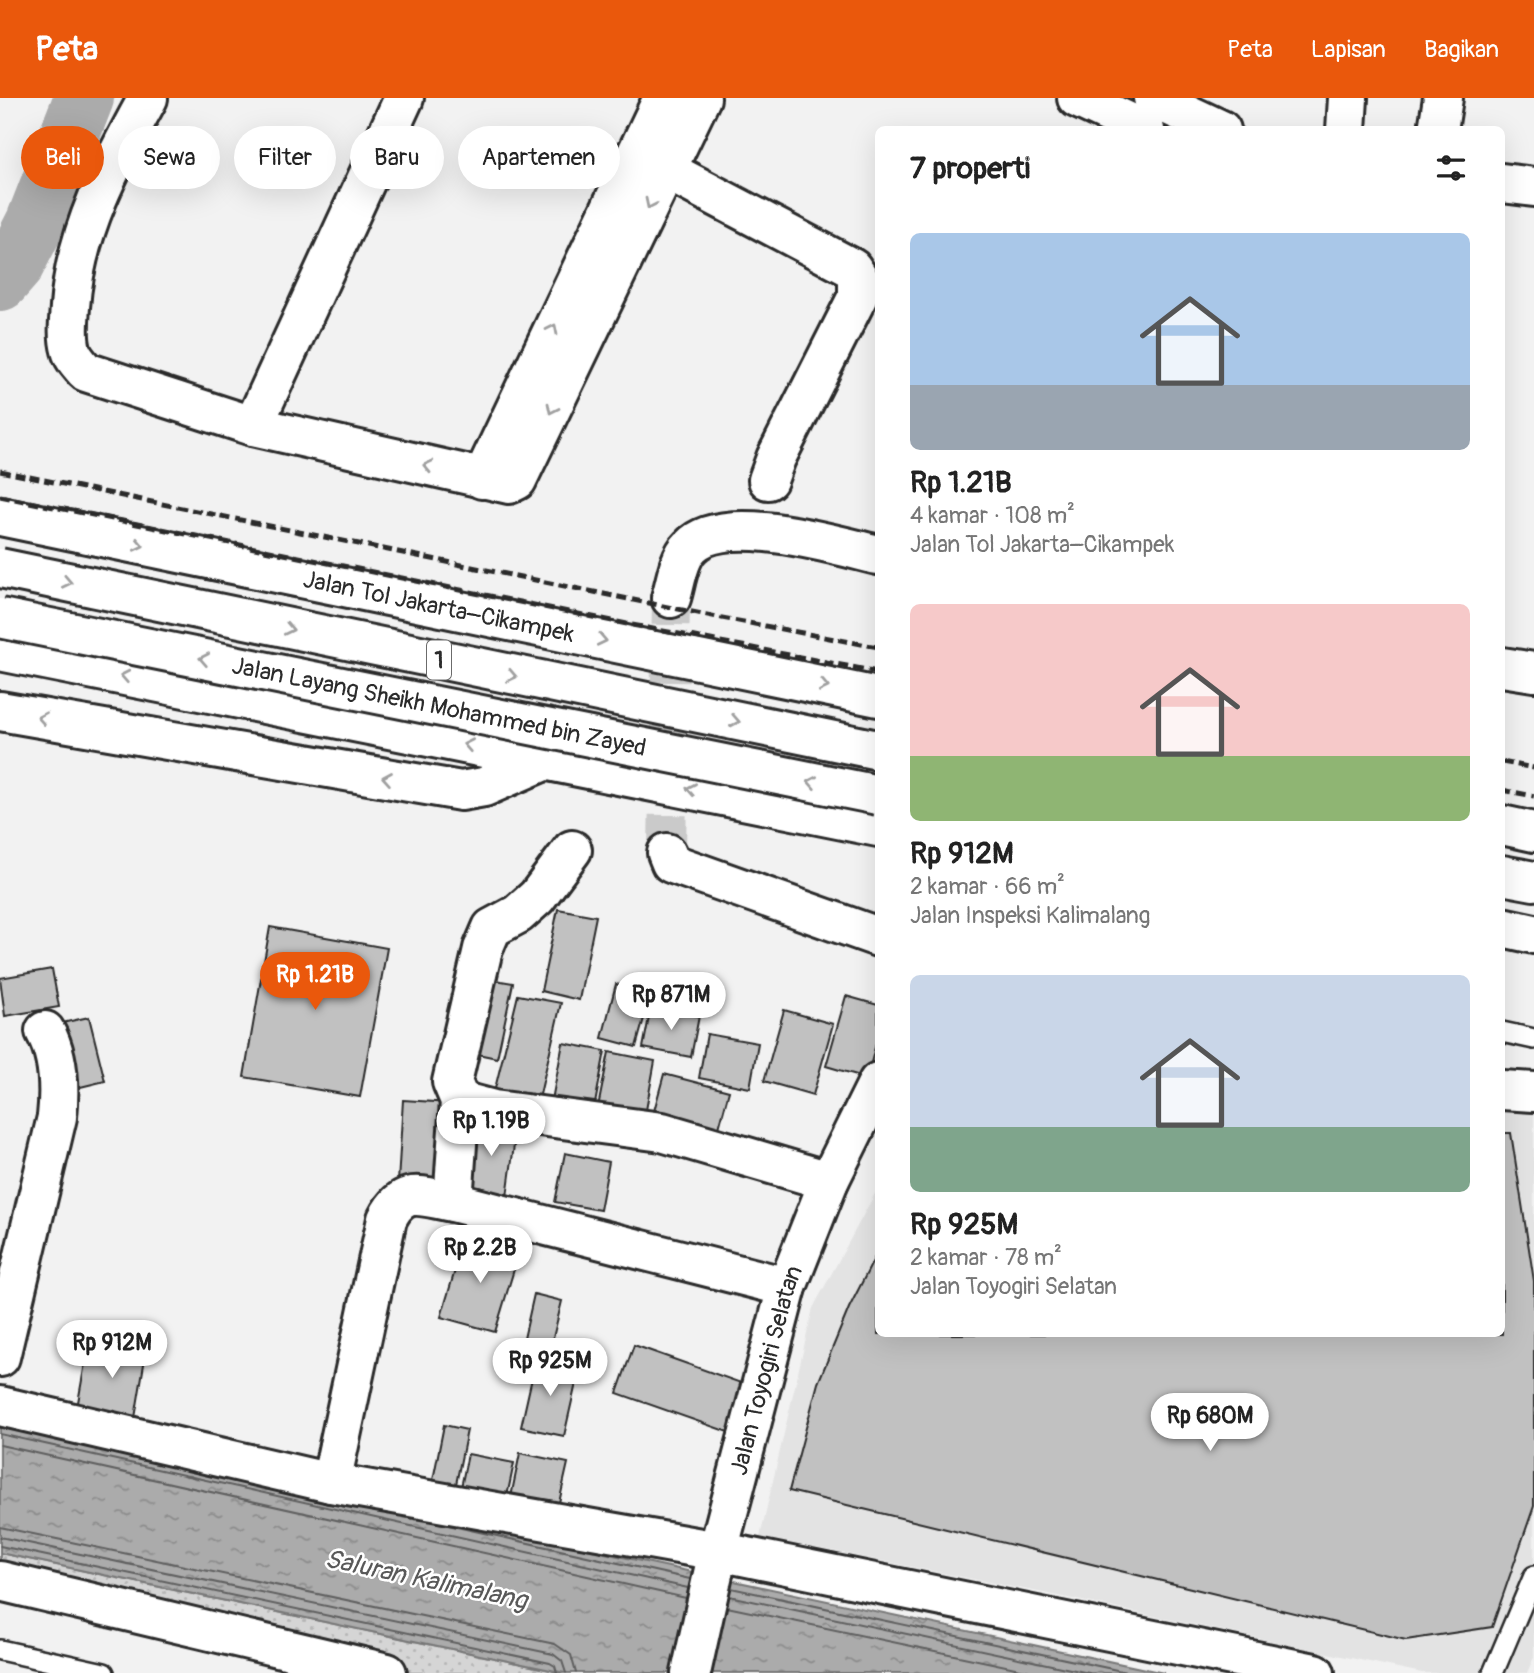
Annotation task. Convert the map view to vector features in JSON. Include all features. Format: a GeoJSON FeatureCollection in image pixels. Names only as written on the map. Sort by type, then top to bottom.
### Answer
{"type":"FeatureCollection","features":[{"type":"Feature","properties":{"kind":"main road"},"geometry":{"type":"LineString","coordinates":[[148,98],[122,145],[86,226],[72,278],[68,329],[71,351],[86,372],[253,426],[509,484],[517,480],[651,163],[663,98]]}},
{"type":"Feature","properties":{"kind":"main road"},"geometry":{"type":"LineString","coordinates":[[253,426],[404,98]]}},
{"type":"Feature","properties":{"kind":"main road"},"geometry":{"type":"LineString","coordinates":[[651,163],[701,98]]}},
{"type":"Feature","properties":{"kind":"main road"},"geometry":{"type":"LineString","coordinates":[[1077,98],[1136,126]]}},
{"type":"Feature","properties":{"kind":"main road"},"geometry":{"type":"LineString","coordinates":[[1153,98],[1212,126]]}},
{"type":"Feature","properties":{"kind":"main road"},"geometry":{"type":"LineString","coordinates":[[1346,126],[1348,98]]}},
{"type":"Feature","properties":{"kind":"main road"},"geometry":{"type":"LineString","coordinates":[[1439,126],[1443,98]]}},
{"type":"Feature","properties":{"kind":"main road"},"geometry":{"type":"LineString","coordinates":[[651,163],[852,268],[858,277],[859,296],[781,448],[768,480]]}},
{"type":"Feature","properties":{"kind":"main road"},"geometry":{"type":"LineString","coordinates":[[1505,183],[1534,187]]}},
{"type":"Feature","properties":{"kind":"main road","name":"Jalan Tol Jakarta–Cikampek"},"geometry":{"type":"LineString","coordinates":[[0,516],[875,696]]}},
{"type":"Feature","properties":{"kind":"main road"},"geometry":{"type":"LineString","coordinates":[[671,598],[684,555],[703,537],[719,532],[766,532],[875,554]]}},
{"type":"Feature","properties":{"kind":"main road","name":"Jalan Layang Sheikh Mohammed bin Zayed"},"geometry":{"type":"LineString","coordinates":[[0,568],[875,749]]}},
{"type":"Feature","properties":{"kind":"main road","name":"Jalan Layang Sheikh Mohammed bin Zayed"},"geometry":{"type":"LineString","coordinates":[[0,618],[875,794]]}},
{"type":"Feature","properties":{"kind":"main road"},"geometry":{"type":"LineString","coordinates":[[0,651],[875,826]]}},
{"type":"Feature","properties":{"kind":"main road"},"geometry":{"type":"LineString","coordinates":[[1505,667],[1534,672]]}},
{"type":"Feature","properties":{"kind":"main road"},"geometry":{"type":"LineString","coordinates":[[0,711],[461,791],[484,787],[546,760]]}},
{"type":"Feature","properties":{"kind":"main road"},"geometry":{"type":"LineString","coordinates":[[1505,826],[1534,832]]}},
{"type":"Feature","properties":{"kind":"main road"},"geometry":{"type":"LineString","coordinates":[[453,1202],[460,1101],[452,1082],[483,949],[492,928],[518,914],[537,897],[572,850]]}},
{"type":"Feature","properties":{"kind":"main road"},"geometry":{"type":"LineString","coordinates":[[667,853],[671,863],[676,865],[875,936]]}},
{"type":"Feature","properties":{"kind":"main road"},"geometry":{"type":"LineString","coordinates":[[1505,875],[1534,881]]}},
{"type":"Feature","properties":{"kind":"main road"},"geometry":{"type":"LineString","coordinates":[[1505,928],[1534,934]]}},
{"type":"Feature","properties":{"kind":"main road"},"geometry":{"type":"LineString","coordinates":[[1505,952],[1534,958]]}},
{"type":"Feature","properties":{"kind":"main road"},"geometry":{"type":"LineString","coordinates":[[0,1357],[57,1117],[59,1081],[50,1040],[45,1031]]}},
{"type":"Feature","properties":{"kind":"main road","name":"Jalan Toyogiri Selatan"},"geometry":{"type":"LineString","coordinates":[[691,1673],[718,1551],[787,1286],[829,1181],[875,1088]]}},
{"type":"Feature","properties":{"kind":"main road"},"geometry":{"type":"LineString","coordinates":[[1505,1090],[1534,1092]]}},
{"type":"Feature","properties":{"kind":"main road"},"geometry":{"type":"LineString","coordinates":[[460,1101],[494,1110],[662,1132],[829,1181]]}},
{"type":"Feature","properties":{"kind":"main road"},"geometry":{"type":"LineString","coordinates":[[331,1483],[387,1219],[395,1203],[412,1195],[453,1202],[787,1286]]}},
{"type":"Feature","properties":{"kind":"main road"},"geometry":{"type":"LineString","coordinates":[[0,1405],[331,1483],[718,1551],[1315,1673]]}},
{"type":"Feature","properties":{"kind":"main road"},"geometry":{"type":"LineString","coordinates":[[0,1581],[387,1673]]}},
{"type":"Feature","properties":{"kind":"lane"},"geometry":{"type":"LineString","coordinates":[[1505,1033],[1534,1039]]}},
{"type":"Feature","properties":{"kind":"lane"},"geometry":{"type":"LineString","coordinates":[[1493,1673],[1534,1576]]}},
{"type":"Feature","properties":{"kind":"lane"},"geometry":{"type":"LineString","coordinates":[[0,1650],[104,1673]]}},
{"type":"Feature","properties":{"kind":"shaded area"},"geometry":{"type":"Polygon","coordinates":[[[1505,1100],[1534,1100],[1534,1657],[1527,1673],[1422,1673],[1053,1595],[760,1537],[813,1308],[875,1194],[875,1337],[1505,1337],[1505,1100]]]}},
{"type":"Feature","properties":{"kind":"shaded area"},"geometry":{"type":"Polygon","coordinates":[[[0,1553],[564,1673],[399,1673],[0,1581],[0,1553]]]}},
{"type":"Feature","properties":{"kind":"water","name":"Saluran Kalimalang"},"geometry":{"type":"Polygon","coordinates":[[[0,1418],[636,1560],[1164,1673],[565,1673],[0,1553],[0,1418]]]}},
{"type":"Feature","properties":{"kind":"building"},"geometry":{"type":"Polygon","coordinates":[[[558,909],[596,916],[579,1000],[541,991],[558,909]]]}},
{"type":"Feature","properties":{"kind":"building"},"geometry":{"type":"Polygon","coordinates":[[[270,927],[387,948],[360,1097],[244,1077],[270,927]]]}},
{"type":"Feature","properties":{"kind":"building"},"geometry":{"type":"Polygon","coordinates":[[[52,969],[59,1007],[5,1016],[0,978],[52,969]]]}},
{"type":"Feature","properties":{"kind":"building"},"geometry":{"type":"Polygon","coordinates":[[[478,977],[513,983],[497,1058],[463,1051],[478,977]]]}},
{"type":"Feature","properties":{"kind":"building"},"geometry":{"type":"Polygon","coordinates":[[[616,984],[651,993],[636,1047],[602,1038],[616,984]]]}},
{"type":"Feature","properties":{"kind":"building"},"geometry":{"type":"Polygon","coordinates":[[[518,995],[561,1003],[536,1112],[491,1105],[518,995]]]}},
{"type":"Feature","properties":{"kind":"building"},"geometry":{"type":"Polygon","coordinates":[[[846,996],[875,1004],[875,1047],[867,1078],[826,1066],[846,996]]]}},
{"type":"Feature","properties":{"kind":"building"},"geometry":{"type":"Polygon","coordinates":[[[651,1007],[699,1016],[691,1057],[643,1048],[651,1007]]]}},
{"type":"Feature","properties":{"kind":"building"},"geometry":{"type":"Polygon","coordinates":[[[784,1010],[833,1024],[813,1095],[764,1081],[784,1010]]]}},
{"type":"Feature","properties":{"kind":"building"},"geometry":{"type":"Polygon","coordinates":[[[89,1017],[105,1081],[68,1090],[53,1025],[89,1017]]]}},
{"type":"Feature","properties":{"kind":"building"},"geometry":{"type":"Polygon","coordinates":[[[707,1034],[758,1043],[750,1088],[699,1078],[707,1034]]]}},
{"type":"Feature","properties":{"kind":"building"},"geometry":{"type":"Polygon","coordinates":[[[563,1043],[605,1051],[594,1109],[552,1100],[563,1043]]]}},
{"type":"Feature","properties":{"kind":"building"},"geometry":{"type":"Polygon","coordinates":[[[609,1052],[655,1061],[644,1121],[597,1112],[609,1052]]]}},
{"type":"Feature","properties":{"kind":"building"},"geometry":{"type":"Polygon","coordinates":[[[664,1074],[729,1091],[716,1139],[651,1122],[664,1074]]]}},
{"type":"Feature","properties":{"kind":"building"},"geometry":{"type":"Polygon","coordinates":[[[403,1100],[450,1103],[445,1184],[398,1182],[403,1100]]]}},
{"type":"Feature","properties":{"kind":"building"},"geometry":{"type":"Polygon","coordinates":[[[475,1118],[517,1123],[507,1197],[465,1192],[475,1118]]]}},
{"type":"Feature","properties":{"kind":"building"},"geometry":{"type":"Polygon","coordinates":[[[1505,1133],[1511,1133],[1534,1281],[1534,1506],[1492,1627],[1406,1640],[789,1491],[818,1383],[849,1308],[875,1257],[875,1337],[1505,1337],[1505,1133]]]}},
{"type":"Feature","properties":{"kind":"building"},"geometry":{"type":"Polygon","coordinates":[[[565,1153],[609,1162],[600,1210],[555,1202],[565,1153]]]}},
{"type":"Feature","properties":{"kind":"building"},"geometry":{"type":"Polygon","coordinates":[[[465,1237],[519,1253],[495,1332],[441,1317],[465,1237]]]}},
{"type":"Feature","properties":{"kind":"building"},"geometry":{"type":"Polygon","coordinates":[[[534,1294],[562,1301],[550,1350],[523,1343],[534,1294]]]}},
{"type":"Feature","properties":{"kind":"building"},"geometry":{"type":"Polygon","coordinates":[[[89,1341],[146,1352],[135,1418],[77,1408],[89,1341]]]}},
{"type":"Feature","properties":{"kind":"building"},"geometry":{"type":"Polygon","coordinates":[[[634,1345],[744,1384],[728,1432],[617,1393],[634,1345]]]}},
{"type":"Feature","properties":{"kind":"building"},"geometry":{"type":"Polygon","coordinates":[[[536,1360],[579,1370],[564,1436],[521,1427],[536,1360]]]}},
{"type":"Feature","properties":{"kind":"building"},"geometry":{"type":"Polygon","coordinates":[[[444,1425],[467,1430],[454,1494],[431,1490],[444,1425]]]}},
{"type":"Feature","properties":{"kind":"building"},"geometry":{"type":"Polygon","coordinates":[[[520,1453],[568,1463],[558,1507],[511,1497],[520,1453]]]}},
{"type":"Feature","properties":{"kind":"building"},"geometry":{"type":"Polygon","coordinates":[[[468,1454],[514,1463],[505,1506],[459,1497],[468,1454]]]}},
{"type":"Feature","properties":{"kind":"waterway"},"geometry":{"type":"LineString","coordinates":[[0,281],[14,265],[35,224],[84,98]]}},
{"type":"Feature","properties":{"kind":"tunnel"},"geometry":{"type":"LineString","coordinates":[[667,853],[671,598]]}},
{"type":"Feature","properties":{"kind":"railway"},"geometry":{"type":"LineString","coordinates":[[0,471],[722,618],[875,646]]}},
{"type":"Feature","properties":{"kind":"railway"},"geometry":{"type":"LineString","coordinates":[[0,496],[627,624],[875,671]]}},
{"type":"Feature","properties":{"kind":"railway"},"geometry":{"type":"LineString","coordinates":[[1505,763],[1534,768]]}},
{"type":"Feature","properties":{"kind":"railway"},"geometry":{"type":"LineString","coordinates":[[1505,791],[1534,796]]}}]}
